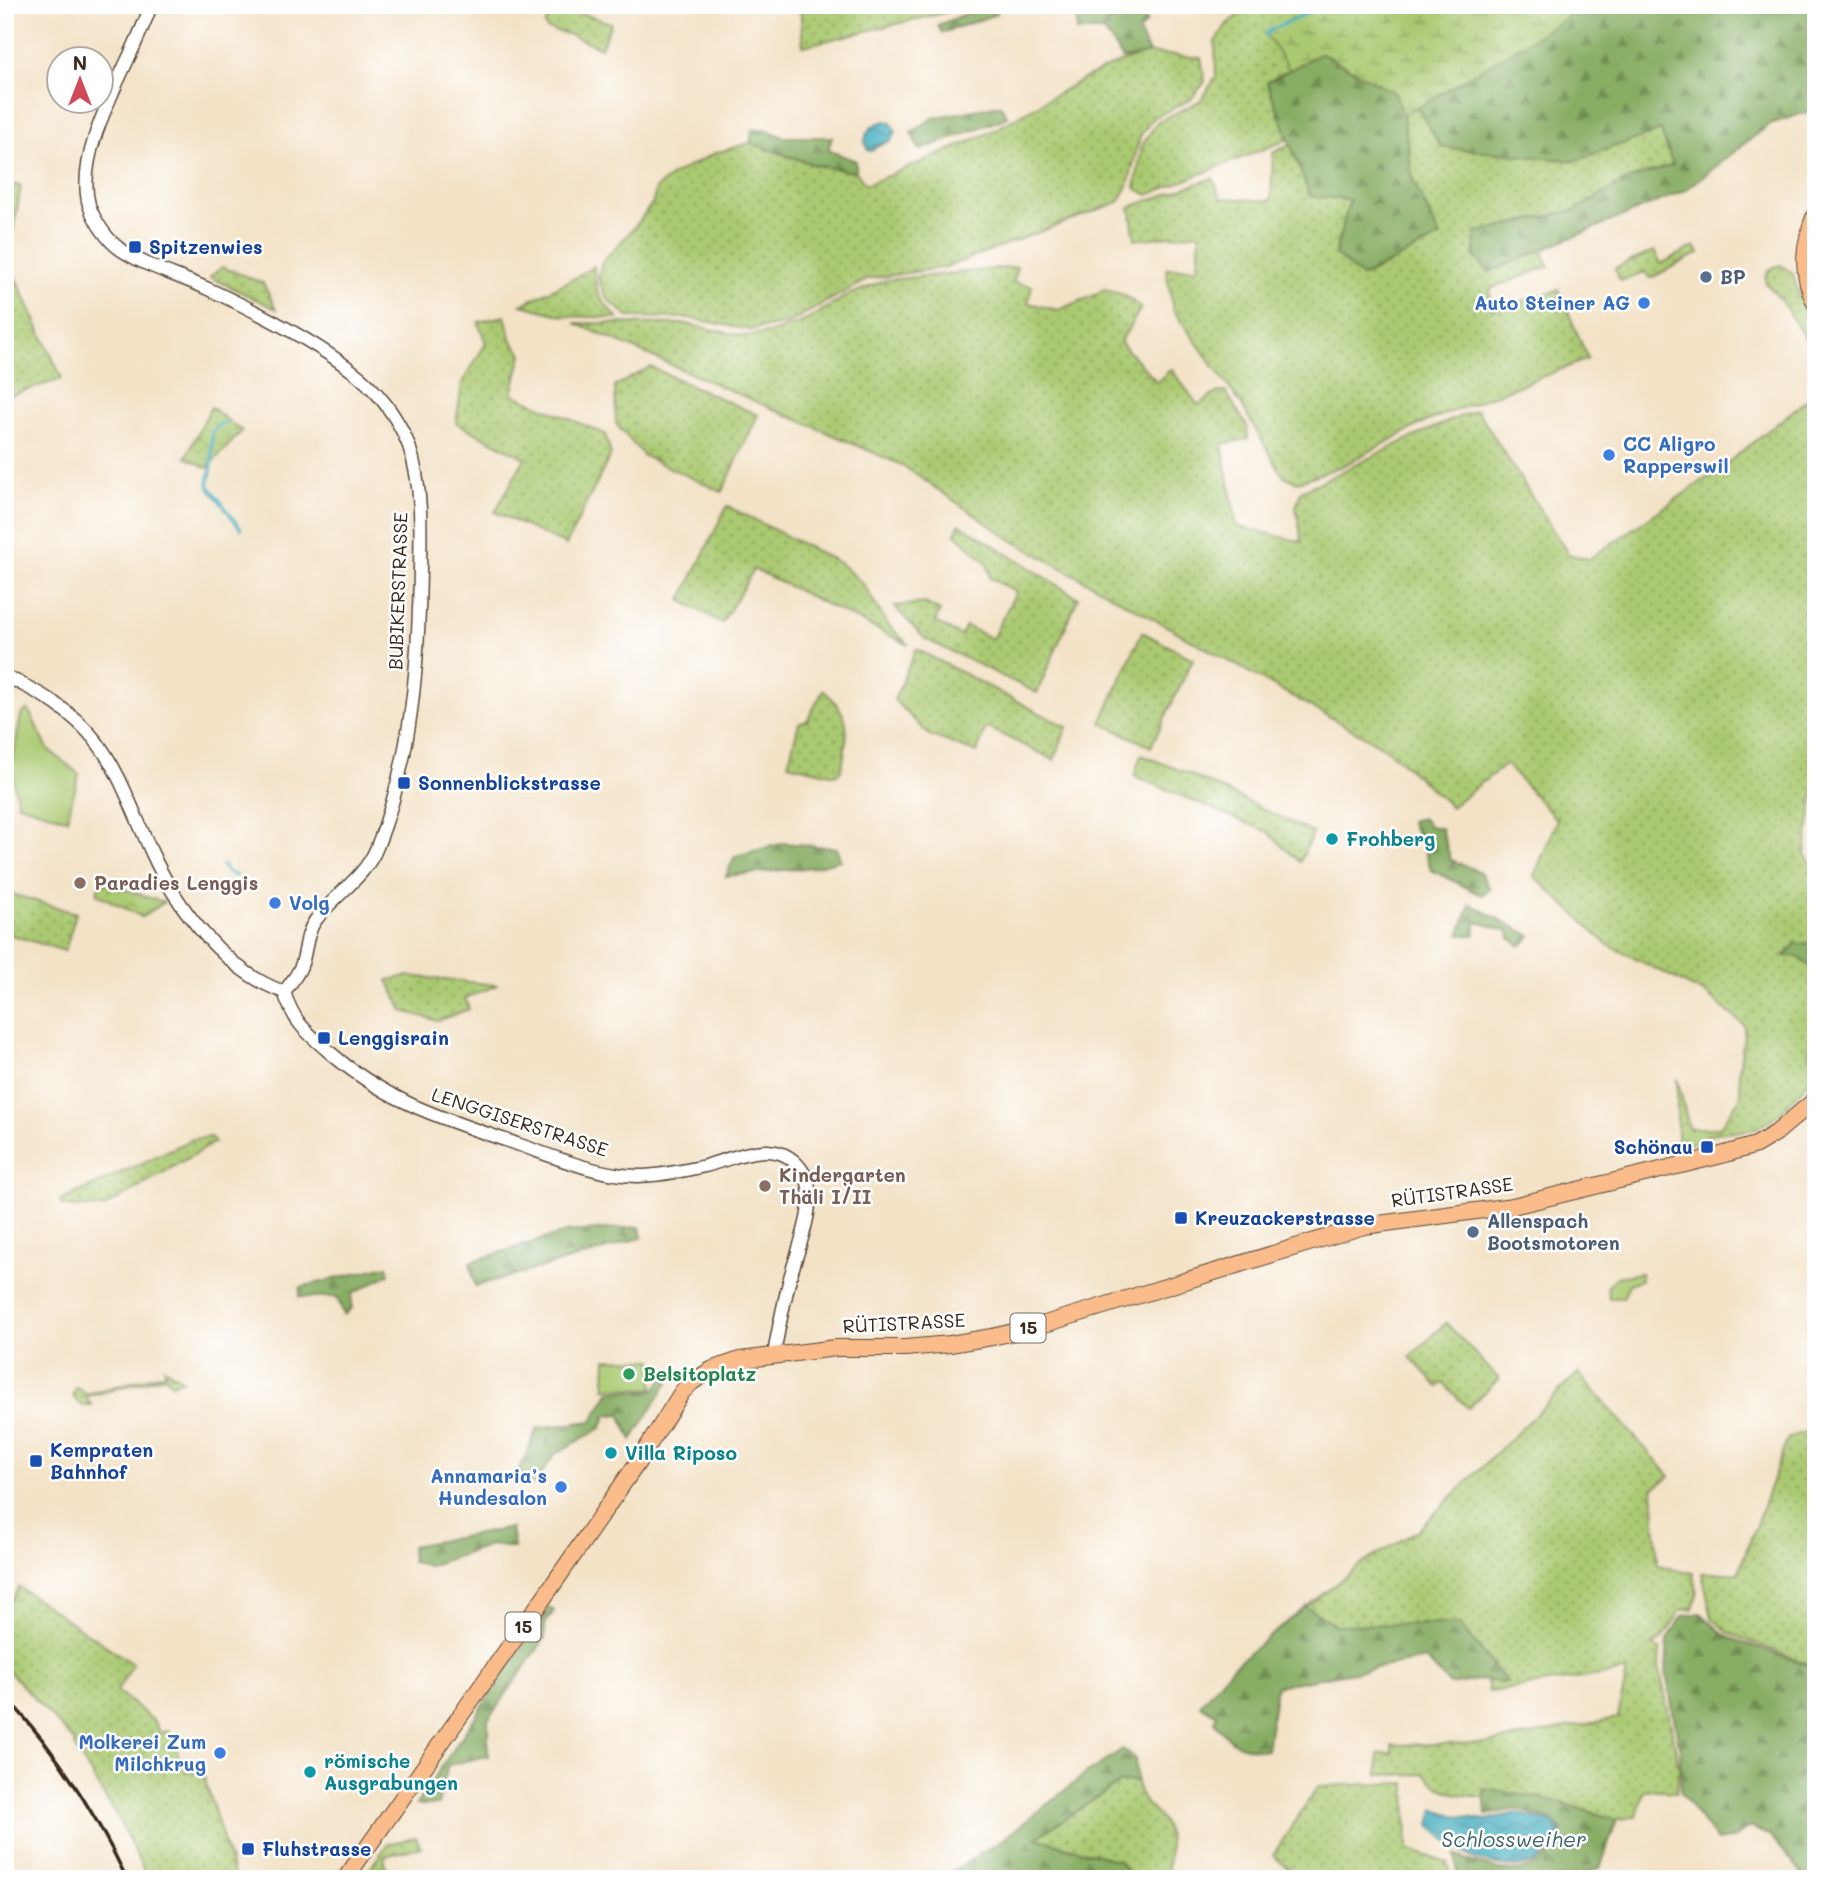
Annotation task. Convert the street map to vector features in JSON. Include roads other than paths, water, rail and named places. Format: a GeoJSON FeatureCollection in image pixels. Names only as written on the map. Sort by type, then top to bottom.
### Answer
{"type":"FeatureCollection","features":[{"type":"Feature","properties":{"kind":"main road"},"geometry":{"type":"LineString","coordinates":[[1816,212],[1807,233],[1804,252],[1805,272],[1816,305]]}},
{"type":"Feature","properties":{"kind":"main road","name":"RÜTISTRASSE"},"geometry":{"type":"LineString","coordinates":[[345,1879],[622,1485],[682,1392],[703,1374],[726,1363],[774,1355],[836,1348],[916,1347],[992,1337],[1357,1227],[1513,1206],[1718,1156],[1756,1144],[1776,1133],[1816,1098]]}},
{"type":"Feature","properties":{"kind":"street","name":"BUBIKERSTRASSE"},"geometry":{"type":"LineString","coordinates":[[151,5],[136,46],[104,112],[94,142],[87,181],[92,212],[99,226],[119,249],[211,290],[310,342],[352,371],[373,390],[398,425],[414,464],[420,504],[416,670],[410,719],[389,812],[376,851],[350,887],[315,921],[307,937],[302,965],[284,992]]}},
{"type":"Feature","properties":{"kind":"street"},"geometry":{"type":"LineString","coordinates":[[5,676],[62,708],[95,740],[119,779],[160,869],[189,915],[243,972],[284,992]]}},
{"type":"Feature","properties":{"kind":"street","name":"LENGGISERSTRASSE"},"geometry":{"type":"LineString","coordinates":[[284,992],[294,1019],[330,1053],[372,1085],[429,1114],[565,1160],[616,1174],[640,1176],[672,1173],[767,1150],[789,1158],[804,1174],[809,1195],[806,1220],[774,1355]]}},
{"type":"Feature","properties":{"kind":"water"},"geometry":{"type":"Polygon","coordinates":[[[886,121],[891,123],[896,132],[891,141],[868,151],[865,140],[868,131],[876,124],[886,121]]]}},
{"type":"Feature","properties":{"kind":"water","name":"Schlossweiher"},"geometry":{"type":"Polygon","coordinates":[[[1434,1809],[1447,1814],[1486,1820],[1516,1813],[1551,1822],[1561,1831],[1537,1862],[1515,1867],[1493,1865],[1464,1853],[1438,1833],[1430,1825],[1434,1809]]]}},
{"type":"Feature","properties":{"kind":"waterway"},"geometry":{"type":"LineString","coordinates":[[1266,35],[1269,31],[1325,5]]}},
{"type":"Feature","properties":{"kind":"waterway"},"geometry":{"type":"LineString","coordinates":[[225,423],[212,432],[212,465],[208,485],[241,529]]}},
{"type":"Feature","properties":{"kind":"waterway"},"geometry":{"type":"LineString","coordinates":[[222,865],[228,873],[236,876]]}},
{"type":"Feature","properties":{"kind":"railway"},"geometry":{"type":"LineString","coordinates":[[5,1696],[58,1760],[102,1830],[127,1879]]}},
{"type":"Feature","properties":{"kind":"place","name":"Spitzenwies"},"geometry":{"type":"Point","coordinates":[135,247]}},
{"type":"Feature","properties":{"kind":"place","name":"BP"},"geometry":{"type":"Point","coordinates":[1706,277]}},
{"type":"Feature","properties":{"kind":"place","name":"Auto Steiner AG"},"geometry":{"type":"Point","coordinates":[1644,303]}},
{"type":"Feature","properties":{"kind":"place","name":"CC Aligro Rapperswil"},"geometry":{"type":"Point","coordinates":[1609,455]}},
{"type":"Feature","properties":{"kind":"place","name":"Sonnenblickstrasse"},"geometry":{"type":"Point","coordinates":[404,783]}},
{"type":"Feature","properties":{"kind":"place","name":"Frohberg"},"geometry":{"type":"Point","coordinates":[1332,839]}},
{"type":"Feature","properties":{"kind":"place","name":"Paradies Lenggis"},"geometry":{"type":"Point","coordinates":[80,883]}},
{"type":"Feature","properties":{"kind":"place","name":"Volg"},"geometry":{"type":"Point","coordinates":[275,903]}},
{"type":"Feature","properties":{"kind":"place","name":"Lenggisrain"},"geometry":{"type":"Point","coordinates":[324,1038]}},
{"type":"Feature","properties":{"kind":"place","name":"Schönau"},"geometry":{"type":"Point","coordinates":[1707,1147]}},
{"type":"Feature","properties":{"kind":"place","name":"Kindergarten Thäli I/II"},"geometry":{"type":"Point","coordinates":[765,1186]}},
{"type":"Feature","properties":{"kind":"place","name":"Kreuzackerstrasse"},"geometry":{"type":"Point","coordinates":[1181,1218]}},
{"type":"Feature","properties":{"kind":"place","name":"Allenspach Bootsmotoren"},"geometry":{"type":"Point","coordinates":[1473,1232]}},
{"type":"Feature","properties":{"kind":"place","name":"Belsitoplatz"},"geometry":{"type":"Point","coordinates":[629,1374]}},
{"type":"Feature","properties":{"kind":"place","name":"Villa Riposo"},"geometry":{"type":"Point","coordinates":[611,1453]}},
{"type":"Feature","properties":{"kind":"place","name":"Kempraten Bahnhof"},"geometry":{"type":"Point","coordinates":[36,1461]}},
{"type":"Feature","properties":{"kind":"place","name":"Annamaria’s Hundesalon"},"geometry":{"type":"Point","coordinates":[561,1487]}},
{"type":"Feature","properties":{"kind":"place","name":"Molkerei Zum Milchkrug"},"geometry":{"type":"Point","coordinates":[220,1753]}},
{"type":"Feature","properties":{"kind":"place","name":"römische Ausgrabungen"},"geometry":{"type":"Point","coordinates":[310,1772]}},
{"type":"Feature","properties":{"kind":"place","name":"Fluhstrasse"},"geometry":{"type":"Point","coordinates":[248,1849]}}]}
